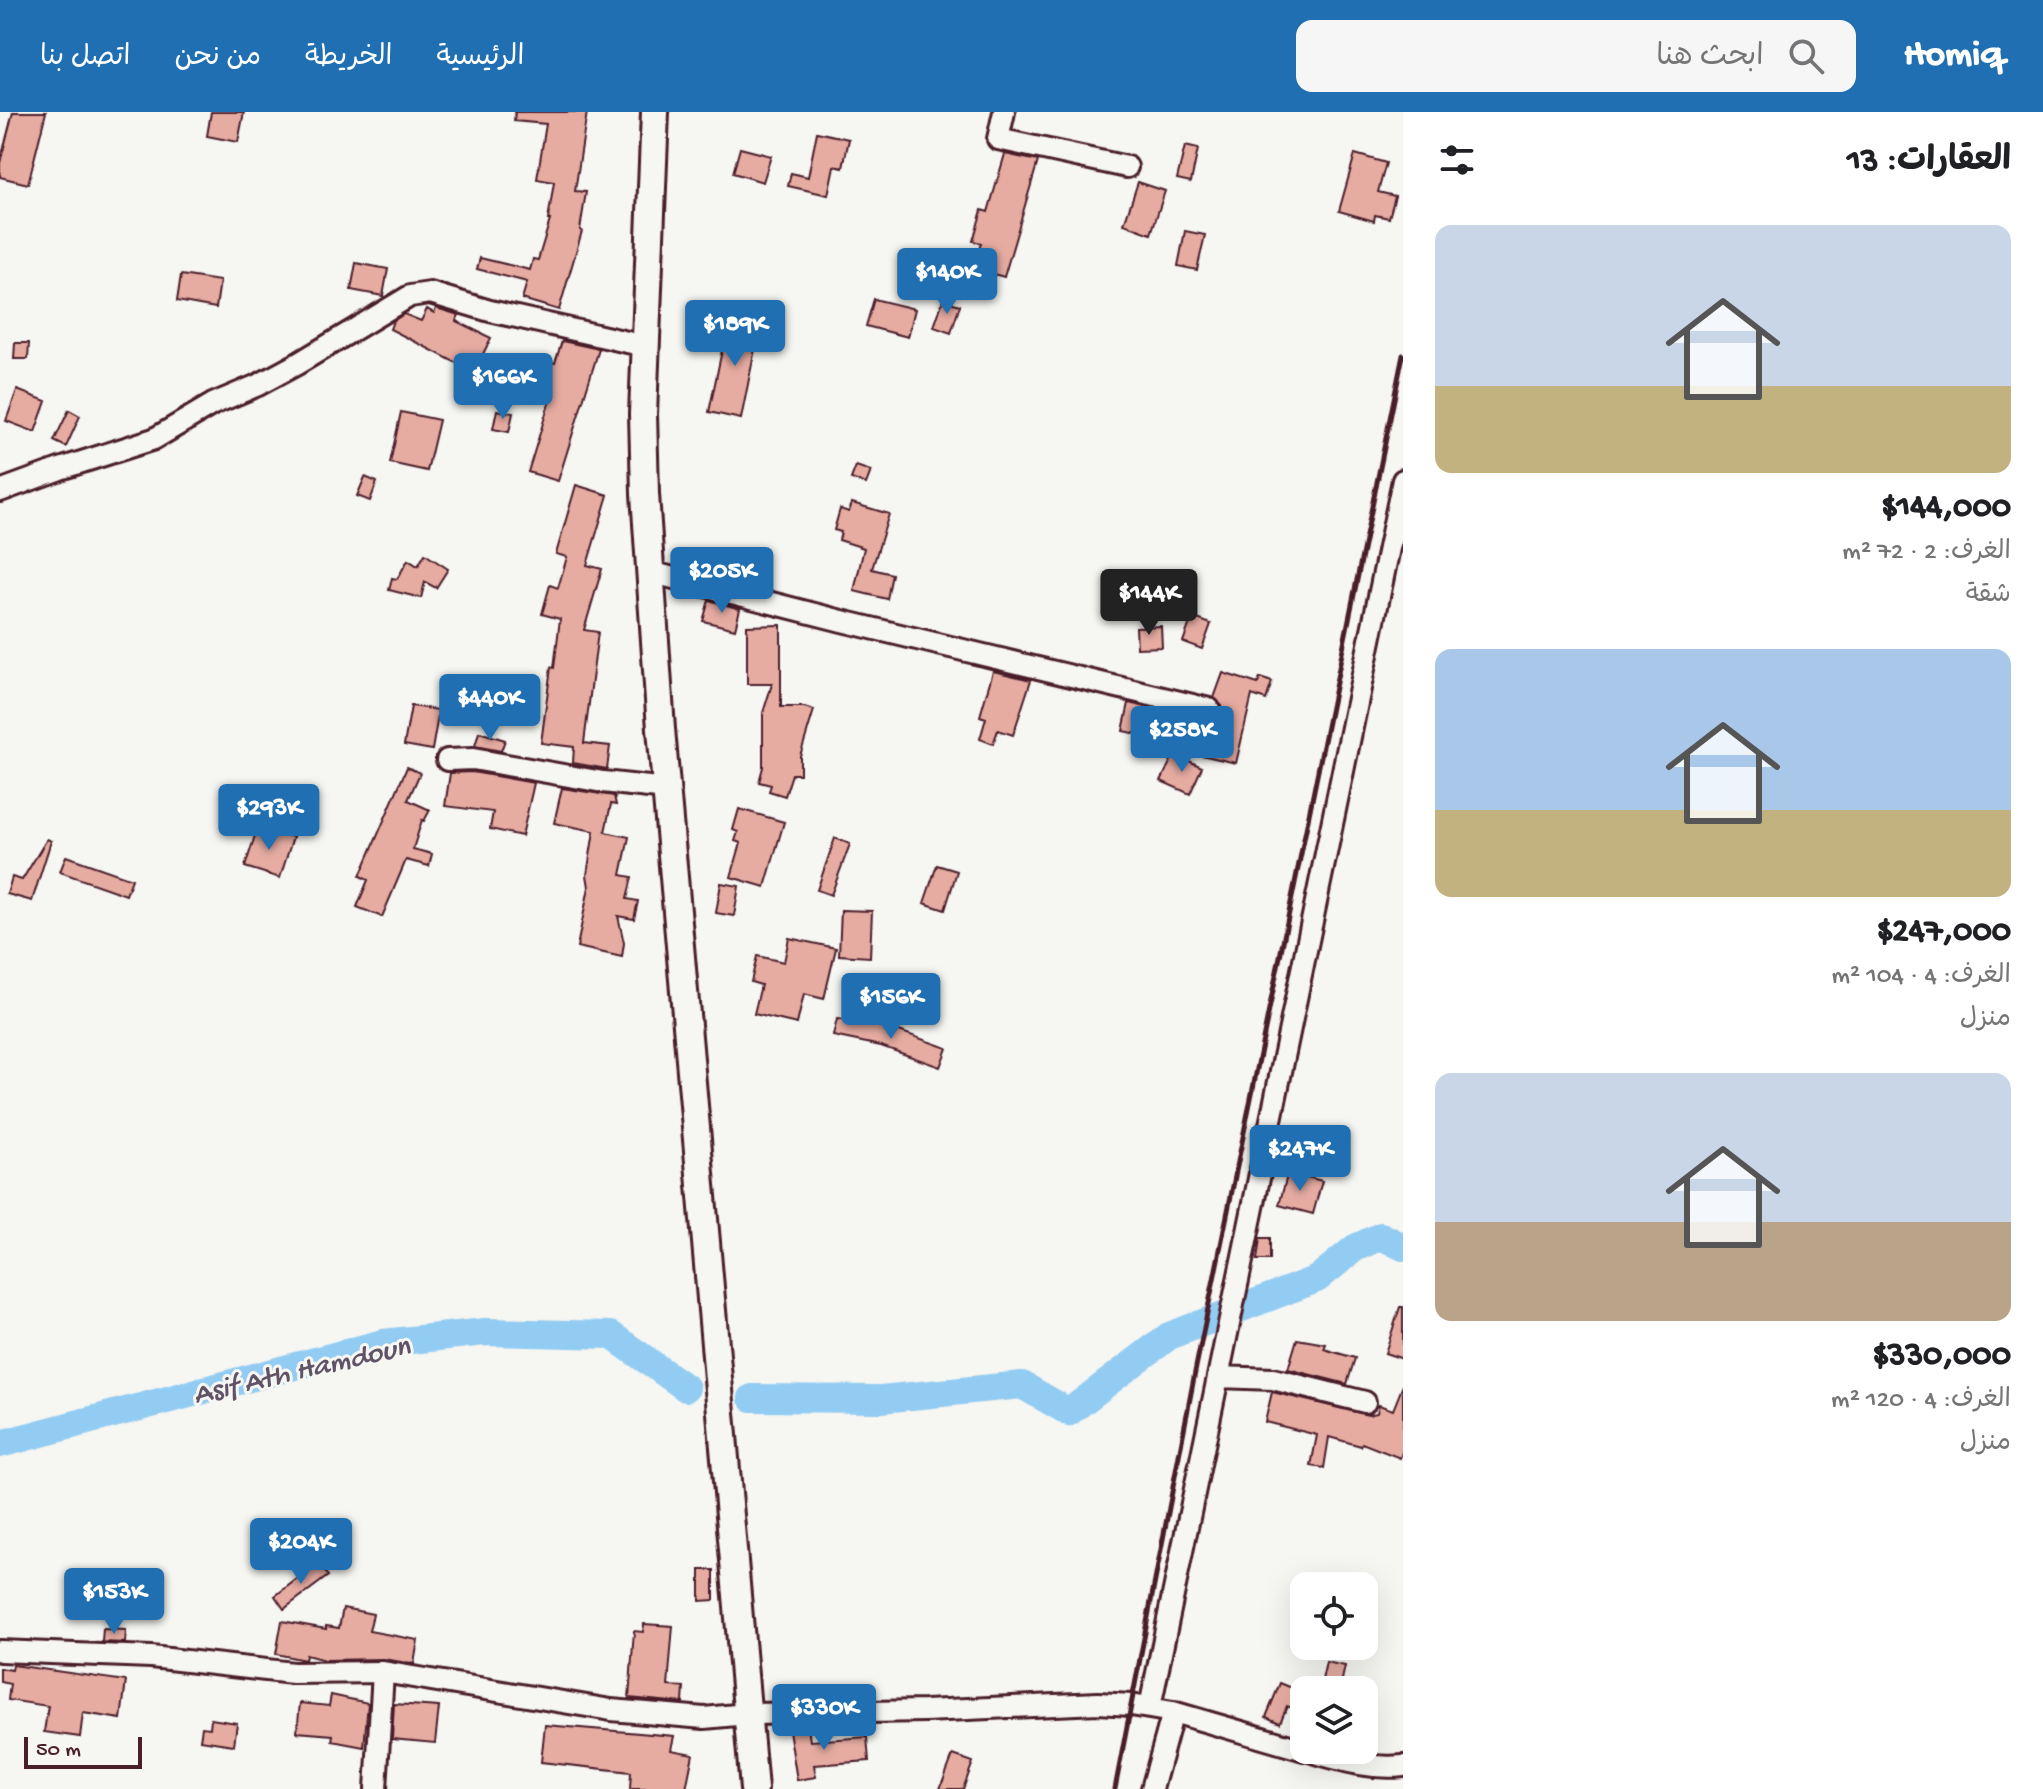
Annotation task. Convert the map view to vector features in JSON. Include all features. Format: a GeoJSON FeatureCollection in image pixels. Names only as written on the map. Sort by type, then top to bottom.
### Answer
{"type":"FeatureCollection","features":[{"type":"Feature","properties":{"kind":"main road"},"geometry":{"type":"LineString","coordinates":[[655,112],[643,414],[650,572],[754,1789]]}},
{"type":"Feature","properties":{"kind":"street"},"geometry":{"type":"LineString","coordinates":[[1004,112],[998,139],[1127,167]]}},
{"type":"Feature","properties":{"kind":"street"},"geometry":{"type":"LineString","coordinates":[[0,491],[154,439],[213,404],[297,364],[410,296],[430,293],[490,311],[645,346]]}},
{"type":"Feature","properties":{"kind":"street"},"geometry":{"type":"LineString","coordinates":[[1150,1707],[1403,480]]}},
{"type":"Feature","properties":{"kind":"street"},"geometry":{"type":"LineString","coordinates":[[650,572],[1209,709]]}},
{"type":"Feature","properties":{"kind":"street"},"geometry":{"type":"LineString","coordinates":[[447,760],[473,759],[603,782],[667,789]]}},
{"type":"Feature","properties":{"kind":"street"},"geometry":{"type":"LineString","coordinates":[[1219,1377],[1273,1379],[1365,1402]]}},
{"type":"Feature","properties":{"kind":"street"},"geometry":{"type":"LineString","coordinates":[[0,1651],[136,1656],[293,1673],[383,1672],[611,1710],[704,1718],[1098,1703],[1173,1712],[1290,1746]]}},
{"type":"Feature","properties":{"kind":"street"},"geometry":{"type":"LineString","coordinates":[[376,1789],[383,1672]]}},
{"type":"Feature","properties":{"kind":"street"},"geometry":{"type":"LineString","coordinates":[[1152,1789],[1173,1712]]}},
{"type":"Feature","properties":{"kind":"street"},"geometry":{"type":"LineString","coordinates":[[1360,1764],[1382,1769],[1403,1766]]}},
{"type":"Feature","properties":{"kind":"building"},"geometry":{"type":"Polygon","coordinates":[[[13,112],[46,112],[28,184],[0,177],[0,163],[13,112]]]}},
{"type":"Feature","properties":{"kind":"building"},"geometry":{"type":"Polygon","coordinates":[[[211,112],[244,112],[238,142],[207,136],[211,112]]]}},
{"type":"Feature","properties":{"kind":"building"},"geometry":{"type":"Polygon","coordinates":[[[515,112],[587,112],[575,191],[586,192],[582,231],[559,310],[522,299],[527,282],[477,269],[480,258],[530,270],[533,259],[538,260],[550,220],[554,182],[537,179],[546,124],[514,121],[515,112]]]}},
{"type":"Feature","properties":{"kind":"building"},"geometry":{"type":"Polygon","coordinates":[[[817,132],[849,139],[843,168],[834,166],[828,195],[788,186],[791,173],[808,177],[817,132]]]}},
{"type":"Feature","properties":{"kind":"building"},"geometry":{"type":"Polygon","coordinates":[[[1185,146],[1198,149],[1191,182],[1177,179],[1185,146]]]}},
{"type":"Feature","properties":{"kind":"building"},"geometry":{"type":"Polygon","coordinates":[[[740,148],[771,156],[763,182],[733,173],[740,148]]]}},
{"type":"Feature","properties":{"kind":"building"},"geometry":{"type":"Polygon","coordinates":[[[1005,154],[1038,161],[1004,277],[973,268],[981,243],[973,241],[982,210],[988,212],[1005,154]]]}},
{"type":"Feature","properties":{"kind":"building"},"geometry":{"type":"Polygon","coordinates":[[[1355,154],[1386,163],[1378,192],[1395,196],[1389,218],[1375,215],[1374,221],[1339,211],[1355,154]]]}},
{"type":"Feature","properties":{"kind":"building"},"geometry":{"type":"Polygon","coordinates":[[[1138,182],[1165,191],[1151,234],[1124,224],[1138,182]]]}},
{"type":"Feature","properties":{"kind":"building"},"geometry":{"type":"Polygon","coordinates":[[[1185,231],[1205,235],[1197,270],[1178,266],[1185,231]]]}},
{"type":"Feature","properties":{"kind":"building"},"geometry":{"type":"Polygon","coordinates":[[[356,263],[388,269],[383,296],[351,290],[356,263]]]}},
{"type":"Feature","properties":{"kind":"building"},"geometry":{"type":"Polygon","coordinates":[[[181,275],[220,281],[216,308],[177,301],[181,275]]]}},
{"type":"Feature","properties":{"kind":"building"},"geometry":{"type":"Polygon","coordinates":[[[874,299],[915,309],[908,337],[866,326],[874,299]]]}},
{"type":"Feature","properties":{"kind":"building"},"geometry":{"type":"Polygon","coordinates":[[[943,300],[960,305],[951,333],[934,327],[943,300]]]}},
{"type":"Feature","properties":{"kind":"building"},"geometry":{"type":"Polygon","coordinates":[[[436,308],[459,315],[456,321],[491,338],[474,372],[390,329],[393,321],[404,314],[421,321],[427,309],[434,313],[436,308]]]}},
{"type":"Feature","properties":{"kind":"building"},"geometry":{"type":"Polygon","coordinates":[[[729,317],[760,324],[741,419],[709,412],[729,317]]]}},
{"type":"Feature","properties":{"kind":"building"},"geometry":{"type":"Polygon","coordinates":[[[562,341],[599,349],[558,481],[528,472],[551,397],[514,384],[519,372],[544,381],[550,362],[555,363],[562,341]]]}},
{"type":"Feature","properties":{"kind":"building"},"geometry":{"type":"Polygon","coordinates":[[[15,343],[29,343],[28,359],[14,359],[15,343]]]}},
{"type":"Feature","properties":{"kind":"building"},"geometry":{"type":"Polygon","coordinates":[[[17,390],[46,401],[35,432],[6,421],[17,390]]]}},
{"type":"Feature","properties":{"kind":"building"},"geometry":{"type":"Polygon","coordinates":[[[69,410],[80,416],[66,447],[54,441],[69,410]]]}},
{"type":"Feature","properties":{"kind":"building"},"geometry":{"type":"Polygon","coordinates":[[[497,410],[513,413],[509,432],[493,429],[497,410]]]}},
{"type":"Feature","properties":{"kind":"building"},"geometry":{"type":"Polygon","coordinates":[[[401,412],[439,420],[427,471],[390,463],[401,412]]]}},
{"type":"Feature","properties":{"kind":"building"},"geometry":{"type":"Polygon","coordinates":[[[856,466],[871,471],[866,484],[851,479],[856,466]]]}},
{"type":"Feature","properties":{"kind":"building"},"geometry":{"type":"Polygon","coordinates":[[[365,477],[377,482],[370,501],[357,496],[365,477]]]}},
{"type":"Feature","properties":{"kind":"building"},"geometry":{"type":"Polygon","coordinates":[[[576,485],[608,495],[587,565],[602,569],[584,630],[598,632],[584,743],[610,746],[607,769],[573,763],[574,747],[541,743],[560,619],[542,614],[550,585],[558,588],[567,557],[556,554],[576,485]]]}},
{"type":"Feature","properties":{"kind":"building"},"geometry":{"type":"Polygon","coordinates":[[[852,503],[889,514],[872,569],[892,574],[887,599],[854,591],[864,548],[839,540],[841,532],[834,530],[840,509],[849,512],[852,503]]]}},
{"type":"Feature","properties":{"kind":"building"},"geometry":{"type":"Polygon","coordinates":[[[425,554],[448,569],[436,588],[425,582],[421,598],[389,590],[392,578],[397,579],[408,560],[418,566],[425,554]]]}},
{"type":"Feature","properties":{"kind":"building"},"geometry":{"type":"Polygon","coordinates":[[[709,600],[740,609],[735,629],[703,621],[709,600]]]}},
{"type":"Feature","properties":{"kind":"building"},"geometry":{"type":"Polygon","coordinates":[[[1192,617],[1211,624],[1202,649],[1183,642],[1192,617]]]}},
{"type":"Feature","properties":{"kind":"building"},"geometry":{"type":"Polygon","coordinates":[[[781,625],[781,707],[814,710],[800,756],[800,774],[792,774],[785,796],[769,791],[771,785],[759,782],[763,767],[763,713],[772,684],[747,684],[747,626],[781,625]]]}},
{"type":"Feature","properties":{"kind":"building"},"geometry":{"type":"Polygon","coordinates":[[[1161,626],[1162,647],[1137,648],[1136,627],[1161,626]]]}},
{"type":"Feature","properties":{"kind":"building"},"geometry":{"type":"Polygon","coordinates":[[[993,671],[1031,680],[1013,735],[998,730],[993,744],[980,739],[986,718],[980,716],[993,671]]]}},
{"type":"Feature","properties":{"kind":"building"},"geometry":{"type":"Polygon","coordinates":[[[1223,673],[1258,684],[1260,678],[1272,682],[1266,700],[1252,695],[1236,763],[1201,755],[1209,722],[1221,713],[1221,705],[1214,698],[1223,673]]]}},
{"type":"Feature","properties":{"kind":"building"},"geometry":{"type":"Polygon","coordinates":[[[1129,703],[1163,711],[1157,738],[1123,731],[1129,703]]]}},
{"type":"Feature","properties":{"kind":"building"},"geometry":{"type":"Polygon","coordinates":[[[411,706],[439,710],[432,750],[404,745],[411,706]]]}},
{"type":"Feature","properties":{"kind":"building"},"geometry":{"type":"Polygon","coordinates":[[[479,732],[505,740],[501,751],[475,746],[479,732]]]}},
{"type":"Feature","properties":{"kind":"building"},"geometry":{"type":"Polygon","coordinates":[[[1174,754],[1202,767],[1190,794],[1161,781],[1174,754]]]}},
{"type":"Feature","properties":{"kind":"building"},"geometry":{"type":"Polygon","coordinates":[[[407,767],[420,773],[408,800],[430,810],[422,820],[413,849],[432,854],[429,866],[406,860],[382,917],[357,907],[368,880],[360,876],[407,767]]]}},
{"type":"Feature","properties":{"kind":"building"},"geometry":{"type":"Polygon","coordinates":[[[472,772],[534,783],[522,836],[490,829],[493,812],[445,806],[450,773],[472,772]]]}},
{"type":"Feature","properties":{"kind":"building"},"geometry":{"type":"Polygon","coordinates":[[[562,788],[614,796],[616,805],[611,804],[605,832],[629,837],[621,875],[632,877],[627,899],[638,901],[634,919],[618,916],[624,943],[622,957],[577,947],[589,887],[587,875],[594,831],[554,823],[562,788]]]}},
{"type":"Feature","properties":{"kind":"building"},"geometry":{"type":"Polygon","coordinates":[[[739,809],[784,822],[765,887],[731,877],[741,843],[735,841],[738,832],[733,830],[739,809]]]}},
{"type":"Feature","properties":{"kind":"building"},"geometry":{"type":"Polygon","coordinates":[[[258,826],[293,837],[280,878],[245,867],[258,826]]]}},
{"type":"Feature","properties":{"kind":"building"},"geometry":{"type":"Polygon","coordinates":[[[835,838],[850,844],[831,895],[817,890],[835,838]]]}},
{"type":"Feature","properties":{"kind":"building"},"geometry":{"type":"Polygon","coordinates":[[[47,839],[51,841],[32,901],[7,894],[12,877],[22,880],[47,839]]]}},
{"type":"Feature","properties":{"kind":"building"},"geometry":{"type":"Polygon","coordinates":[[[66,856],[132,879],[126,895],[60,872],[66,856]]]}},
{"type":"Feature","properties":{"kind":"building"},"geometry":{"type":"Polygon","coordinates":[[[937,865],[957,871],[945,910],[924,903],[937,865]]]}},
{"type":"Feature","properties":{"kind":"building"},"geometry":{"type":"Polygon","coordinates":[[[721,883],[739,886],[734,916],[716,913],[721,883]]]}},
{"type":"Feature","properties":{"kind":"building"},"geometry":{"type":"Polygon","coordinates":[[[841,910],[872,911],[870,957],[839,955],[841,910]]]}},
{"type":"Feature","properties":{"kind":"building"},"geometry":{"type":"Polygon","coordinates":[[[789,938],[836,948],[824,999],[804,994],[797,1024],[754,1014],[761,985],[751,982],[757,956],[784,962],[789,938]]]}},
{"type":"Feature","properties":{"kind":"building"},"geometry":{"type":"Polygon","coordinates":[[[837,1019],[885,1026],[947,1048],[940,1067],[881,1046],[833,1036],[837,1019]]]}},
{"type":"Feature","properties":{"kind":"building"},"geometry":{"type":"Polygon","coordinates":[[[1288,1172],[1322,1181],[1313,1214],[1279,1205],[1288,1172]]]}},
{"type":"Feature","properties":{"kind":"building"},"geometry":{"type":"Polygon","coordinates":[[[1260,1238],[1270,1238],[1270,1260],[1257,1260],[1260,1238]]]}},
{"type":"Feature","properties":{"kind":"building"},"geometry":{"type":"Polygon","coordinates":[[[1400,1307],[1403,1307],[1403,1359],[1385,1353],[1400,1307]]]}},
{"type":"Feature","properties":{"kind":"building"},"geometry":{"type":"Polygon","coordinates":[[[1297,1339],[1326,1344],[1324,1349],[1355,1358],[1347,1384],[1288,1369],[1297,1339]]]}},
{"type":"Feature","properties":{"kind":"building"},"geometry":{"type":"Polygon","coordinates":[[[1403,1385],[1403,1450],[1400,1458],[1362,1443],[1361,1446],[1329,1437],[1324,1468],[1311,1466],[1317,1435],[1265,1422],[1272,1392],[1368,1415],[1377,1413],[1379,1405],[1393,1410],[1403,1385]]]}},
{"type":"Feature","properties":{"kind":"building"},"geometry":{"type":"Polygon","coordinates":[[[318,1563],[328,1576],[284,1609],[275,1596],[318,1563]]]}},
{"type":"Feature","properties":{"kind":"building"},"geometry":{"type":"Polygon","coordinates":[[[700,1570],[714,1570],[714,1600],[700,1601],[700,1570]]]}},
{"type":"Feature","properties":{"kind":"building"},"geometry":{"type":"Polygon","coordinates":[[[343,1608],[373,1614],[369,1631],[418,1640],[414,1664],[383,1659],[325,1660],[306,1655],[305,1660],[276,1654],[282,1621],[326,1629],[326,1626],[339,1628],[343,1608]]]}},
{"type":"Feature","properties":{"kind":"building"},"geometry":{"type":"Polygon","coordinates":[[[644,1624],[673,1626],[668,1686],[684,1687],[683,1703],[629,1698],[634,1631],[643,1632],[644,1624]]]}},
{"type":"Feature","properties":{"kind":"building"},"geometry":{"type":"Polygon","coordinates":[[[103,1629],[126,1630],[125,1643],[102,1642],[103,1629]]]}},
{"type":"Feature","properties":{"kind":"building"},"geometry":{"type":"Polygon","coordinates":[[[1326,1662],[1345,1666],[1343,1676],[1323,1676],[1326,1662]]]}},
{"type":"Feature","properties":{"kind":"building"},"geometry":{"type":"Polygon","coordinates":[[[13,1665],[126,1681],[121,1719],[83,1713],[80,1737],[44,1732],[48,1706],[8,1700],[10,1684],[0,1682],[0,1668],[12,1670],[13,1665]]]}},
{"type":"Feature","properties":{"kind":"building"},"geometry":{"type":"Polygon","coordinates":[[[1280,1683],[1290,1687],[1290,1707],[1287,1706],[1280,1723],[1266,1717],[1280,1683]]]}},
{"type":"Feature","properties":{"kind":"building"},"geometry":{"type":"Polygon","coordinates":[[[331,1695],[368,1703],[364,1747],[332,1741],[333,1735],[297,1732],[300,1703],[329,1706],[331,1695]]]}},
{"type":"Feature","properties":{"kind":"building"},"geometry":{"type":"Polygon","coordinates":[[[394,1704],[439,1707],[435,1743],[392,1739],[394,1704]]]}},
{"type":"Feature","properties":{"kind":"building"},"geometry":{"type":"Polygon","coordinates":[[[211,1719],[237,1723],[234,1745],[200,1740],[202,1727],[210,1728],[211,1719]]]}},
{"type":"Feature","properties":{"kind":"building"},"geometry":{"type":"Polygon","coordinates":[[[545,1725],[674,1736],[671,1750],[693,1754],[686,1789],[630,1789],[631,1772],[541,1762],[545,1725]]]}},
{"type":"Feature","properties":{"kind":"building"},"geometry":{"type":"Polygon","coordinates":[[[808,1727],[810,1741],[867,1737],[869,1761],[814,1765],[816,1777],[797,1780],[789,1730],[808,1727]]]}},
{"type":"Feature","properties":{"kind":"building"},"geometry":{"type":"Polygon","coordinates":[[[953,1755],[973,1762],[963,1789],[940,1789],[953,1755]]]}},
{"type":"Feature","properties":{"kind":"waterway","name":"Asif Ath Hamdoun"},"geometry":{"type":"LineString","coordinates":[[752,1398],[881,1399],[1022,1385],[1069,1412],[1169,1336],[1317,1279],[1355,1248],[1381,1236],[1403,1247]]}},
{"type":"Feature","properties":{"kind":"waterway","name":"Asif Ath Hamdoun"},"geometry":{"type":"LineString","coordinates":[[0,1444],[383,1343],[485,1332],[611,1335],[686,1388]]}},
{"type":"Feature","properties":{"kind":"railway"},"geometry":{"type":"LineString","coordinates":[[1115,1789],[1196,1367],[1403,355]]}}]}
